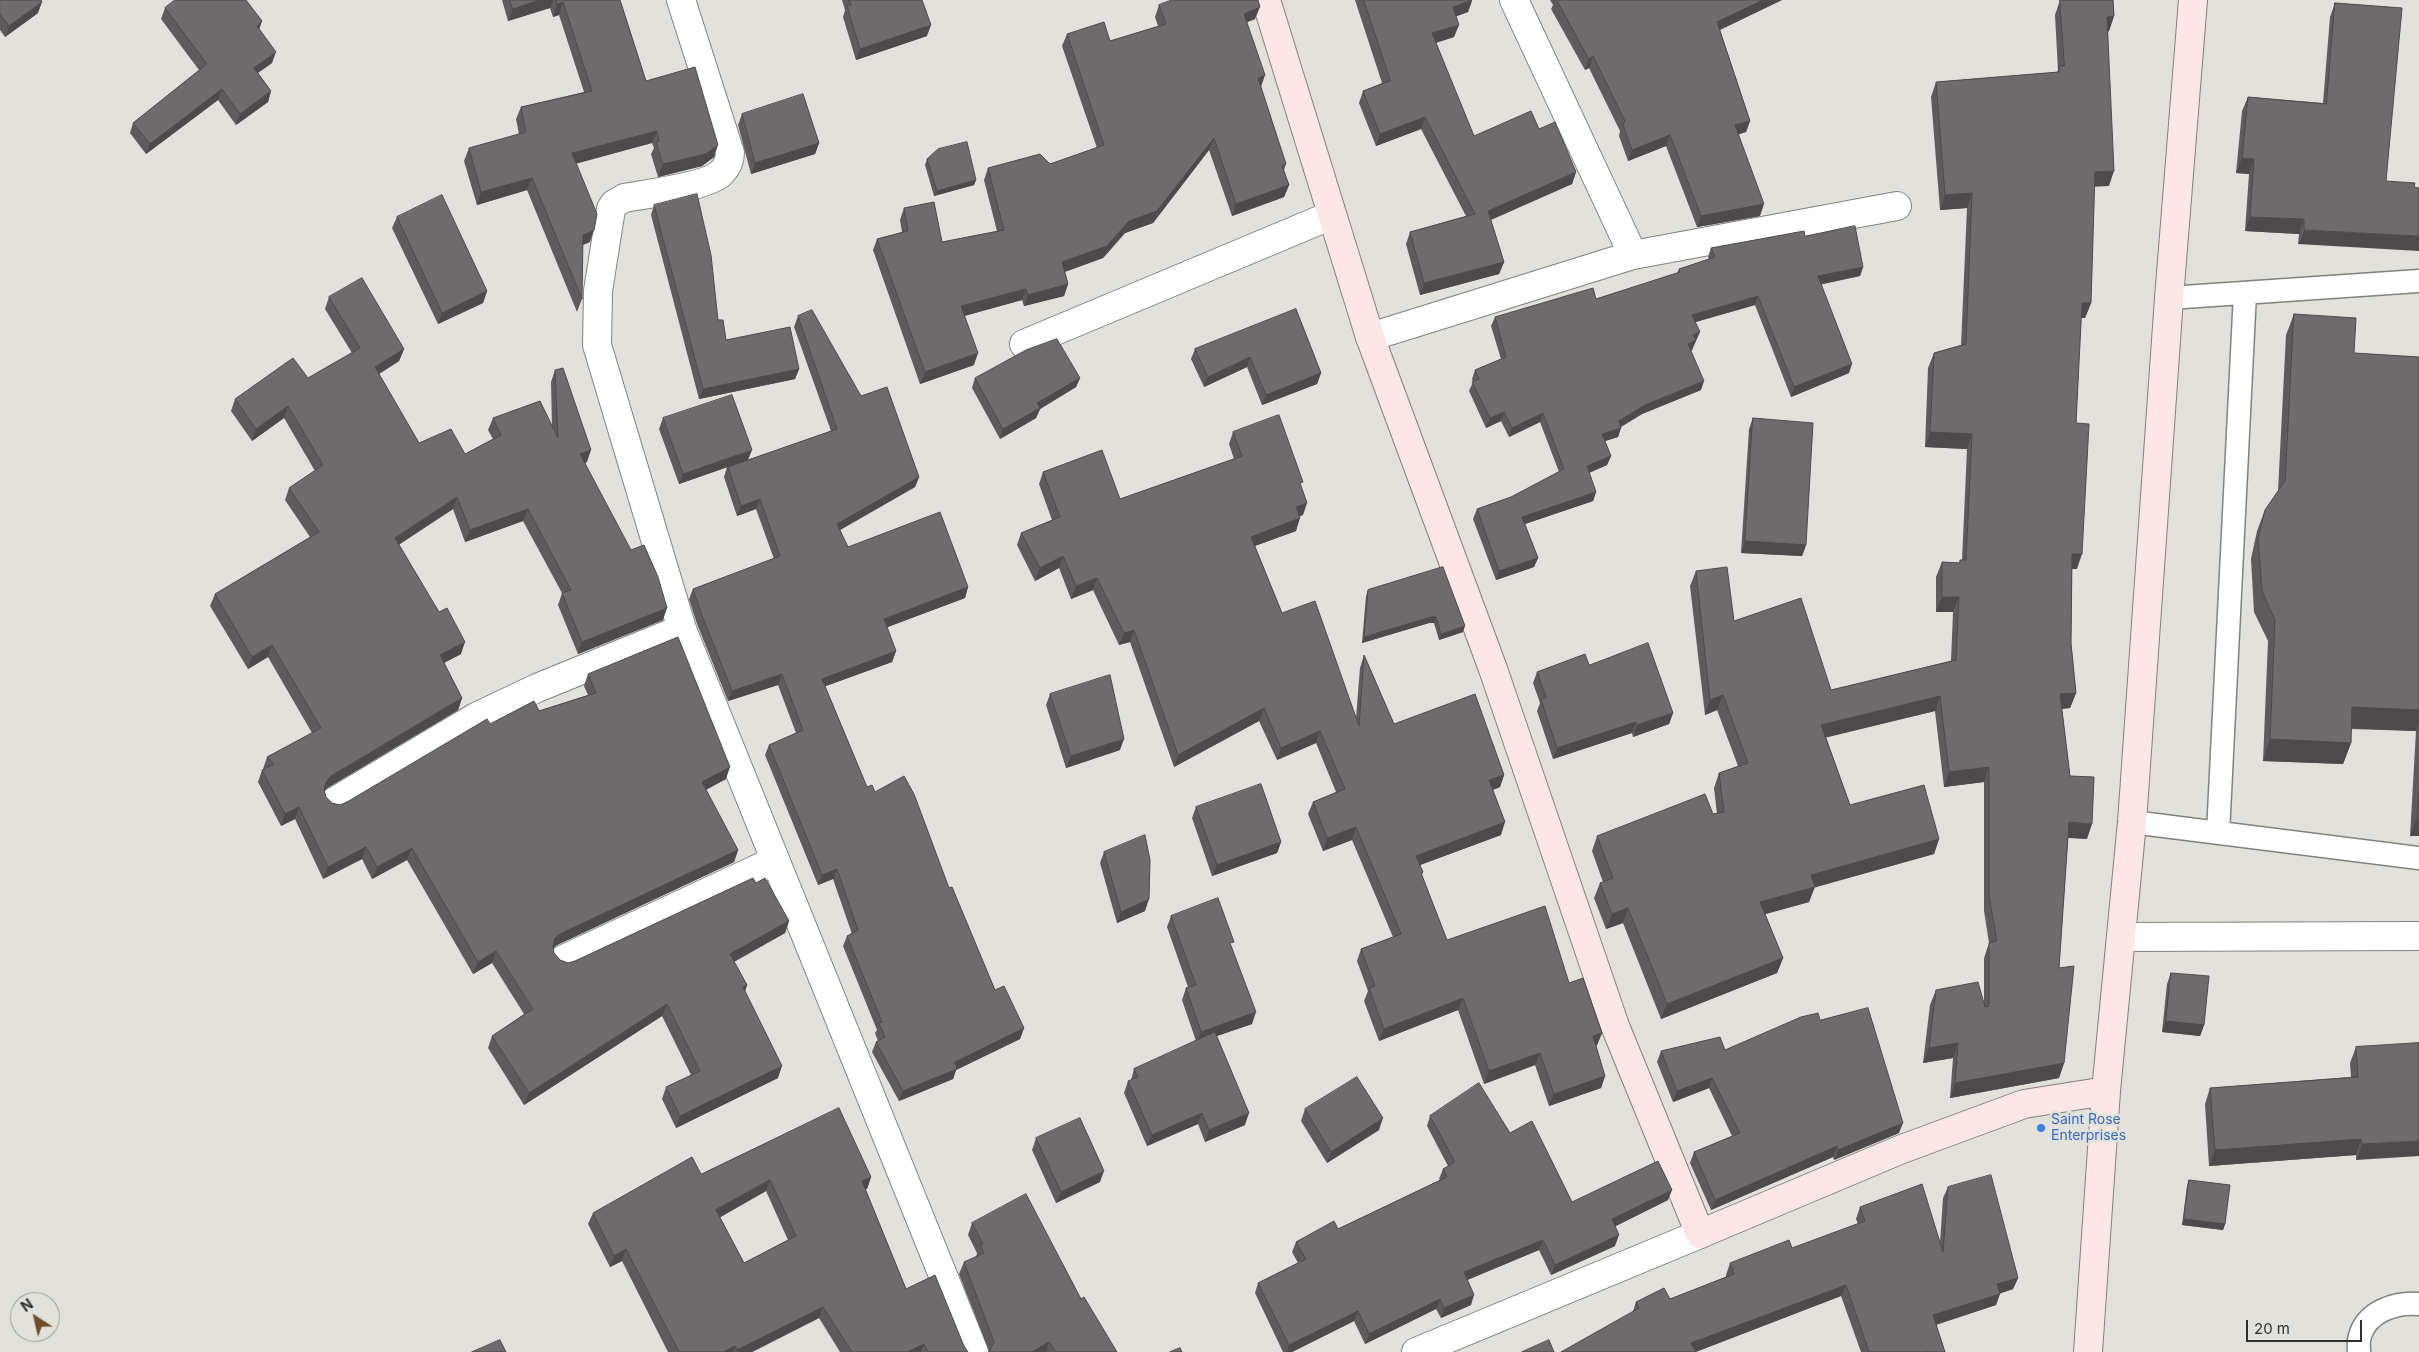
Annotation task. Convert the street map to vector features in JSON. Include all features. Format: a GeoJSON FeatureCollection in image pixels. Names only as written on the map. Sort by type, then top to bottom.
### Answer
{"type":"FeatureCollection","features":[{"type":"Feature","properties":{"kind":"street"},"geometry":{"type":"LineString","coordinates":[[681,0],[730,153],[730,161],[721,174],[708,181],[624,198],[614,204],[611,209],[598,291],[597,345],[682,629],[774,861],[974,1352]]}},
{"type":"Feature","properties":{"kind":"street"},"geometry":{"type":"LineString","coordinates":[[1266,0],[1370,337],[1493,669],[1615,1026],[1700,1234]]}},
{"type":"Feature","properties":{"kind":"street"},"geometry":{"type":"LineString","coordinates":[[1514,0],[1633,255]]}},
{"type":"Feature","properties":{"kind":"street"},"geometry":{"type":"LineString","coordinates":[[2088,1352],[2106,1091],[2132,822],[2169,298],[2193,0]]}},
{"type":"Feature","properties":{"kind":"street"},"geometry":{"type":"LineString","coordinates":[[1370,337],[1633,255],[1897,206]]}},
{"type":"Feature","properties":{"kind":"street"},"geometry":{"type":"LineString","coordinates":[[1024,344],[1332,215]]}},
{"type":"Feature","properties":{"kind":"street"},"geometry":{"type":"LineString","coordinates":[[335,801],[476,717],[537,688],[682,629]]}},
{"type":"Feature","properties":{"kind":"street"},"geometry":{"type":"LineString","coordinates":[[564,959],[774,861]]}},
{"type":"Feature","properties":{"kind":"street"},"geometry":{"type":"LineString","coordinates":[[2122,937],[2419,936]]}},
{"type":"Feature","properties":{"kind":"street"},"geometry":{"type":"LineString","coordinates":[[1416,1352],[1902,1150],[2024,1104],[2106,1091]]}},
{"type":"Feature","properties":{"kind":"lane"},"geometry":{"type":"LineString","coordinates":[[2169,298],[2419,282]]}},
{"type":"Feature","properties":{"kind":"lane"},"geometry":{"type":"LineString","coordinates":[[2218,833],[2244,293]]}},
{"type":"Feature","properties":{"kind":"lane"},"geometry":{"type":"LineString","coordinates":[[2132,822],[2419,858]]}},
{"type":"Feature","properties":{"kind":"lane"},"geometry":{"type":"LineString","coordinates":[[2359,1352],[2360,1336],[2371,1318],[2389,1308],[2419,1304]]}},
{"type":"Feature","properties":{"kind":"building"},"geometry":{"type":"Polygon","coordinates":[[[0,0],[41,0],[42,2],[9,26],[0,14],[0,0]]]}},
{"type":"Feature","properties":{"kind":"building"},"geometry":{"type":"Polygon","coordinates":[[[175,0],[246,0],[262,21],[257,26],[276,52],[254,68],[271,91],[240,114],[222,89],[150,144],[133,123],[207,64],[165,8],[175,0]]]}},
{"type":"Feature","properties":{"kind":"building"},"geometry":{"type":"Polygon","coordinates":[[[510,0],[540,0],[513,9],[510,0]]]}},
{"type":"Feature","properties":{"kind":"building"},"geometry":{"type":"Polygon","coordinates":[[[556,0],[620,0],[646,81],[695,67],[718,145],[706,154],[663,164],[656,142],[659,141],[657,131],[572,153],[597,214],[594,230],[583,235],[582,299],[532,178],[481,192],[469,148],[526,132],[521,107],[592,91],[563,2],[557,4],[556,0]]]}},
{"type":"Feature","properties":{"kind":"building"},"geometry":{"type":"Polygon","coordinates":[[[849,0],[922,0],[931,25],[860,49],[847,6],[851,5],[849,0]]]}},
{"type":"Feature","properties":{"kind":"building"},"geometry":{"type":"Polygon","coordinates":[[[1172,0],[1258,0],[1260,7],[1244,14],[1265,75],[1258,78],[1286,164],[1282,166],[1289,185],[1236,204],[1214,138],[1157,211],[1129,221],[1107,246],[1062,262],[1068,284],[1028,295],[1026,289],[961,306],[978,353],[925,372],[877,239],[908,231],[904,208],[934,202],[942,242],[1004,230],[988,168],[1040,154],[1050,164],[1104,145],[1067,34],[1104,22],[1110,41],[1166,24],[1159,5],[1172,0]]]}},
{"type":"Feature","properties":{"kind":"building"},"geometry":{"type":"Polygon","coordinates":[[[1364,0],[1472,0],[1453,7],[1459,25],[1432,33],[1474,136],[1531,111],[1539,129],[1555,122],[1576,172],[1488,211],[1504,262],[1424,283],[1410,232],[1475,214],[1425,117],[1380,134],[1363,91],[1390,81],[1364,0]]]}},
{"type":"Feature","properties":{"kind":"building"},"geometry":{"type":"Polygon","coordinates":[[[1557,0],[1763,0],[1717,22],[1750,121],[1735,125],[1764,204],[1701,216],[1670,135],[1632,150],[1623,125],[1625,121],[1593,56],[1589,59],[1557,0]]]}},
{"type":"Feature","properties":{"kind":"building"},"geometry":{"type":"Polygon","coordinates":[[[2060,0],[2113,0],[2114,16],[2107,17],[2114,171],[2095,172],[2091,303],[2082,303],[2076,423],[2089,424],[2082,554],[2072,554],[2071,643],[2076,693],[2060,694],[2070,776],[2094,777],[2092,824],[2069,822],[2059,968],[2074,966],[2064,1063],[1955,1083],[1958,1043],[1929,1048],[1936,990],[1978,982],[1985,1007],[1989,1006],[1989,943],[1997,941],[1989,896],[1989,767],[1949,772],[1940,696],[1821,725],[1850,805],[1924,785],[1939,839],[1811,875],[1815,887],[1760,902],[1783,958],[1667,1004],[1628,908],[1612,914],[1600,883],[1613,878],[1597,836],[1705,794],[1713,814],[1724,812],[1719,773],[1748,763],[1723,695],[1710,700],[1696,571],[1727,567],[1734,621],[1801,598],[1831,690],[1956,660],[1959,597],[1942,597],[1942,562],[1960,563],[1960,560],[1966,560],[1972,434],[1930,432],[1934,353],[1966,344],[1972,193],[1945,195],[1936,82],[2059,72],[2059,66],[2064,66],[2060,0]]]}},
{"type":"Feature","properties":{"kind":"building"},"geometry":{"type":"Polygon","coordinates":[[[2335,3],[2402,8],[2386,181],[2415,183],[2414,187],[2419,188],[2419,236],[2304,230],[2304,219],[2250,217],[2254,159],[2242,158],[2248,97],[2326,104],[2335,3]]]}},
{"type":"Feature","properties":{"kind":"building"},"geometry":{"type":"Polygon","coordinates":[[[803,94],[819,143],[755,163],[742,114],[803,94]]]}},
{"type":"Feature","properties":{"kind":"building"},"geometry":{"type":"Polygon","coordinates":[[[967,142],[976,180],[937,191],[927,159],[938,149],[967,142]]]}},
{"type":"Feature","properties":{"kind":"building"},"geometry":{"type":"Polygon","coordinates":[[[697,194],[711,255],[718,320],[723,320],[726,340],[790,327],[799,369],[703,389],[654,205],[697,194]]]}},
{"type":"Feature","properties":{"kind":"building"},"geometry":{"type":"Polygon","coordinates":[[[442,195],[487,291],[442,313],[397,217],[442,195]]]}},
{"type":"Feature","properties":{"kind":"building"},"geometry":{"type":"Polygon","coordinates":[[[1855,226],[1863,267],[1818,276],[1852,364],[1794,387],[1758,296],[1692,315],[1700,332],[1693,335],[1696,340],[1688,344],[1704,381],[1645,405],[1619,421],[1621,428],[1602,434],[1611,456],[1587,466],[1596,492],[1522,517],[1538,558],[1499,571],[1477,509],[1511,497],[1564,469],[1543,413],[1512,428],[1504,412],[1490,418],[1472,382],[1479,379],[1475,370],[1506,357],[1495,317],[1593,288],[1596,299],[1680,272],[1679,269],[1715,257],[1711,248],[1804,231],[1805,236],[1855,226]]]}},
{"type":"Feature","properties":{"kind":"building"},"geometry":{"type":"Polygon","coordinates":[[[362,278],[404,349],[375,367],[419,443],[451,429],[465,454],[501,435],[493,418],[540,401],[558,438],[555,370],[563,368],[591,450],[580,454],[631,550],[644,545],[658,577],[667,608],[582,642],[562,593],[571,590],[528,509],[470,530],[457,497],[395,538],[439,612],[447,608],[465,642],[440,655],[462,698],[331,776],[326,782],[324,790],[326,797],[332,803],[340,805],[347,802],[487,719],[490,724],[534,701],[539,711],[596,693],[588,674],[678,637],[730,767],[702,782],[738,850],[562,933],[555,938],[553,946],[554,953],[560,960],[568,963],[575,961],[753,878],[756,883],[765,878],[789,921],[730,954],[747,985],[743,987],[782,1066],[680,1116],[666,1087],[700,1071],[667,1004],[529,1093],[492,1036],[533,1009],[496,951],[478,962],[412,848],[377,867],[366,847],[328,867],[299,807],[285,814],[262,770],[274,764],[267,757],[321,728],[272,645],[252,657],[215,594],[319,532],[289,488],[323,465],[288,406],[256,429],[235,399],[293,358],[308,378],[360,348],[329,297],[362,278]]]}},
{"type":"Feature","properties":{"kind":"building"},"geometry":{"type":"Polygon","coordinates":[[[1296,309],[1321,373],[1266,395],[1250,357],[1208,377],[1195,349],[1296,309]]]}},
{"type":"Feature","properties":{"kind":"building"},"geometry":{"type":"Polygon","coordinates":[[[812,310],[861,396],[887,387],[919,477],[837,524],[848,547],[940,512],[968,587],[884,619],[896,651],[822,679],[867,787],[872,785],[875,792],[904,776],[914,794],[949,888],[952,887],[995,990],[1004,986],[1024,1028],[955,1062],[957,1069],[903,1091],[876,1042],[885,1037],[879,1023],[882,1022],[847,936],[858,930],[837,869],[822,875],[769,745],[803,730],[782,674],[732,691],[693,589],[780,556],[760,499],[741,506],[728,467],[837,429],[798,316],[812,310]]]}},
{"type":"Feature","properties":{"kind":"building"},"geometry":{"type":"Polygon","coordinates":[[[2294,314],[2356,318],[2354,353],[2419,357],[2419,710],[2352,707],[2351,743],[2270,739],[2275,620],[2262,591],[2258,538],[2265,510],[2285,481],[2294,314]]]}},
{"type":"Feature","properties":{"kind":"building"},"geometry":{"type":"Polygon","coordinates":[[[1057,339],[1080,378],[1037,403],[1040,408],[1003,429],[975,378],[1026,350],[1057,339]]]}},
{"type":"Feature","properties":{"kind":"building"},"geometry":{"type":"Polygon","coordinates":[[[732,395],[752,450],[683,474],[663,418],[732,395]]]}},
{"type":"Feature","properties":{"kind":"building"},"geometry":{"type":"Polygon","coordinates":[[[1279,415],[1303,482],[1300,483],[1307,503],[1296,507],[1300,518],[1251,537],[1282,613],[1315,601],[1359,726],[1364,655],[1394,724],[1475,694],[1504,775],[1489,780],[1505,822],[1416,856],[1423,872],[1421,873],[1447,940],[1545,906],[1569,983],[1583,978],[1602,1033],[1593,1036],[1605,1076],[1554,1094],[1540,1053],[1489,1071],[1463,998],[1384,1029],[1369,988],[1375,986],[1361,949],[1401,934],[1356,827],[1327,838],[1313,802],[1345,789],[1320,731],[1281,748],[1264,708],[1178,755],[1134,630],[1124,633],[1097,578],[1076,586],[1063,556],[1040,568],[1021,533],[1060,517],[1043,472],[1102,450],[1120,499],[1242,456],[1233,432],[1279,415]]]}},
{"type":"Feature","properties":{"kind":"building"},"geometry":{"type":"Polygon","coordinates":[[[1753,418],[1813,423],[1806,545],[1745,541],[1753,418]]]}},
{"type":"Feature","properties":{"kind":"building"},"geometry":{"type":"Polygon","coordinates":[[[1443,567],[1465,626],[1441,634],[1436,617],[1431,617],[1364,637],[1368,590],[1443,567]]]}},
{"type":"Feature","properties":{"kind":"building"},"geometry":{"type":"Polygon","coordinates":[[[1648,643],[1673,713],[1637,725],[1636,722],[1557,748],[1541,700],[1546,697],[1537,672],[1585,654],[1589,665],[1648,643]]]}},
{"type":"Feature","properties":{"kind":"building"},"geometry":{"type":"Polygon","coordinates":[[[1110,675],[1124,739],[1071,756],[1050,694],[1110,675]]]}},
{"type":"Feature","properties":{"kind":"building"},"geometry":{"type":"Polygon","coordinates":[[[1261,784],[1281,842],[1217,865],[1196,807],[1261,784]]]}},
{"type":"Feature","properties":{"kind":"building"},"geometry":{"type":"Polygon","coordinates":[[[1145,835],[1150,860],[1149,899],[1121,912],[1104,852],[1145,835]]]}},
{"type":"Feature","properties":{"kind":"building"},"geometry":{"type":"Polygon","coordinates":[[[1218,898],[1234,942],[1230,943],[1256,1012],[1201,1032],[1186,988],[1196,985],[1171,916],[1218,898]]]}},
{"type":"Feature","properties":{"kind":"building"},"geometry":{"type":"Polygon","coordinates":[[[2171,973],[2209,976],[2204,1025],[2166,1021],[2171,973]]]}},
{"type":"Feature","properties":{"kind":"building"},"geometry":{"type":"Polygon","coordinates":[[[1868,1008],[1903,1123],[1838,1150],[1837,1146],[1715,1200],[1694,1152],[1740,1133],[1712,1078],[1677,1091],[1661,1051],[1720,1037],[1725,1050],[1801,1017],[1818,1013],[1820,1020],[1868,1008]]]}},
{"type":"Feature","properties":{"kind":"building"},"geometry":{"type":"Polygon","coordinates":[[[1215,1032],[1249,1113],[1209,1130],[1202,1113],[1152,1135],[1128,1081],[1138,1077],[1134,1069],[1215,1032]]]}},
{"type":"Feature","properties":{"kind":"building"},"geometry":{"type":"Polygon","coordinates":[[[2419,1043],[2419,1141],[2362,1144],[2361,1139],[2215,1150],[2210,1088],[2358,1077],[2356,1047],[2419,1043]]]}},
{"type":"Feature","properties":{"kind":"building"},"geometry":{"type":"Polygon","coordinates":[[[1357,1077],[1383,1118],[1331,1152],[1305,1109],[1357,1077]]]}},
{"type":"Feature","properties":{"kind":"building"},"geometry":{"type":"Polygon","coordinates":[[[1479,1083],[1510,1133],[1532,1121],[1572,1202],[1658,1161],[1672,1190],[1612,1219],[1619,1235],[1555,1265],[1543,1240],[1464,1272],[1474,1295],[1444,1308],[1440,1299],[1369,1334],[1358,1311],[1289,1345],[1258,1283],[1306,1259],[1296,1242],[1334,1221],[1338,1229],[1447,1177],[1443,1169],[1455,1162],[1430,1116],[1479,1083]]]}},
{"type":"Feature","properties":{"kind":"building"},"geometry":{"type":"Polygon","coordinates":[[[839,1108],[871,1177],[862,1181],[906,1289],[935,1275],[968,1352],[928,1352],[924,1344],[907,1352],[852,1352],[823,1307],[737,1350],[735,1346],[723,1352],[679,1352],[626,1249],[614,1256],[593,1213],[692,1157],[701,1174],[839,1108]],[[770,1180],[716,1210],[744,1263],[796,1236],[770,1180]]]}},
{"type":"Feature","properties":{"kind":"building"},"geometry":{"type":"Polygon","coordinates":[[[1080,1118],[1104,1171],[1061,1192],[1036,1138],[1080,1118]]]}},
{"type":"Feature","properties":{"kind":"building"},"geometry":{"type":"Polygon","coordinates":[[[1991,1175],[2018,1278],[1997,1284],[2000,1294],[1933,1315],[1945,1352],[1869,1352],[1846,1285],[1691,1343],[1696,1352],[1561,1352],[1639,1308],[1636,1302],[1664,1288],[1670,1299],[1734,1274],[1730,1263],[1789,1240],[1792,1248],[1865,1221],[1860,1207],[1922,1184],[1943,1252],[1948,1187],[1991,1175]]]}},
{"type":"Feature","properties":{"kind":"building"},"geometry":{"type":"Polygon","coordinates":[[[2189,1180],[2230,1185],[2225,1224],[2184,1219],[2189,1180]]]}},
{"type":"Feature","properties":{"kind":"building"},"geometry":{"type":"Polygon","coordinates":[[[1026,1194],[1081,1299],[1084,1297],[1117,1352],[1056,1352],[1049,1342],[1032,1352],[988,1352],[994,1342],[964,1262],[984,1253],[980,1245],[983,1244],[972,1223],[1026,1194]]]}},
{"type":"Feature","properties":{"kind":"building"},"geometry":{"type":"Polygon","coordinates":[[[500,1340],[506,1352],[472,1352],[500,1340]]]}},
{"type":"Feature","properties":{"kind":"building"},"geometry":{"type":"Polygon","coordinates":[[[1549,1340],[1554,1352],[1522,1352],[1549,1340]]]}},
{"type":"Feature","properties":{"kind":"building"},"geometry":{"type":"Polygon","coordinates":[[[1180,1348],[1182,1352],[1170,1352],[1180,1348]]]}},
{"type":"Feature","properties":{"kind":"place","name":"Saint Rose Enterprises"},"geometry":{"type":"Point","coordinates":[2041,1128]}}]}
